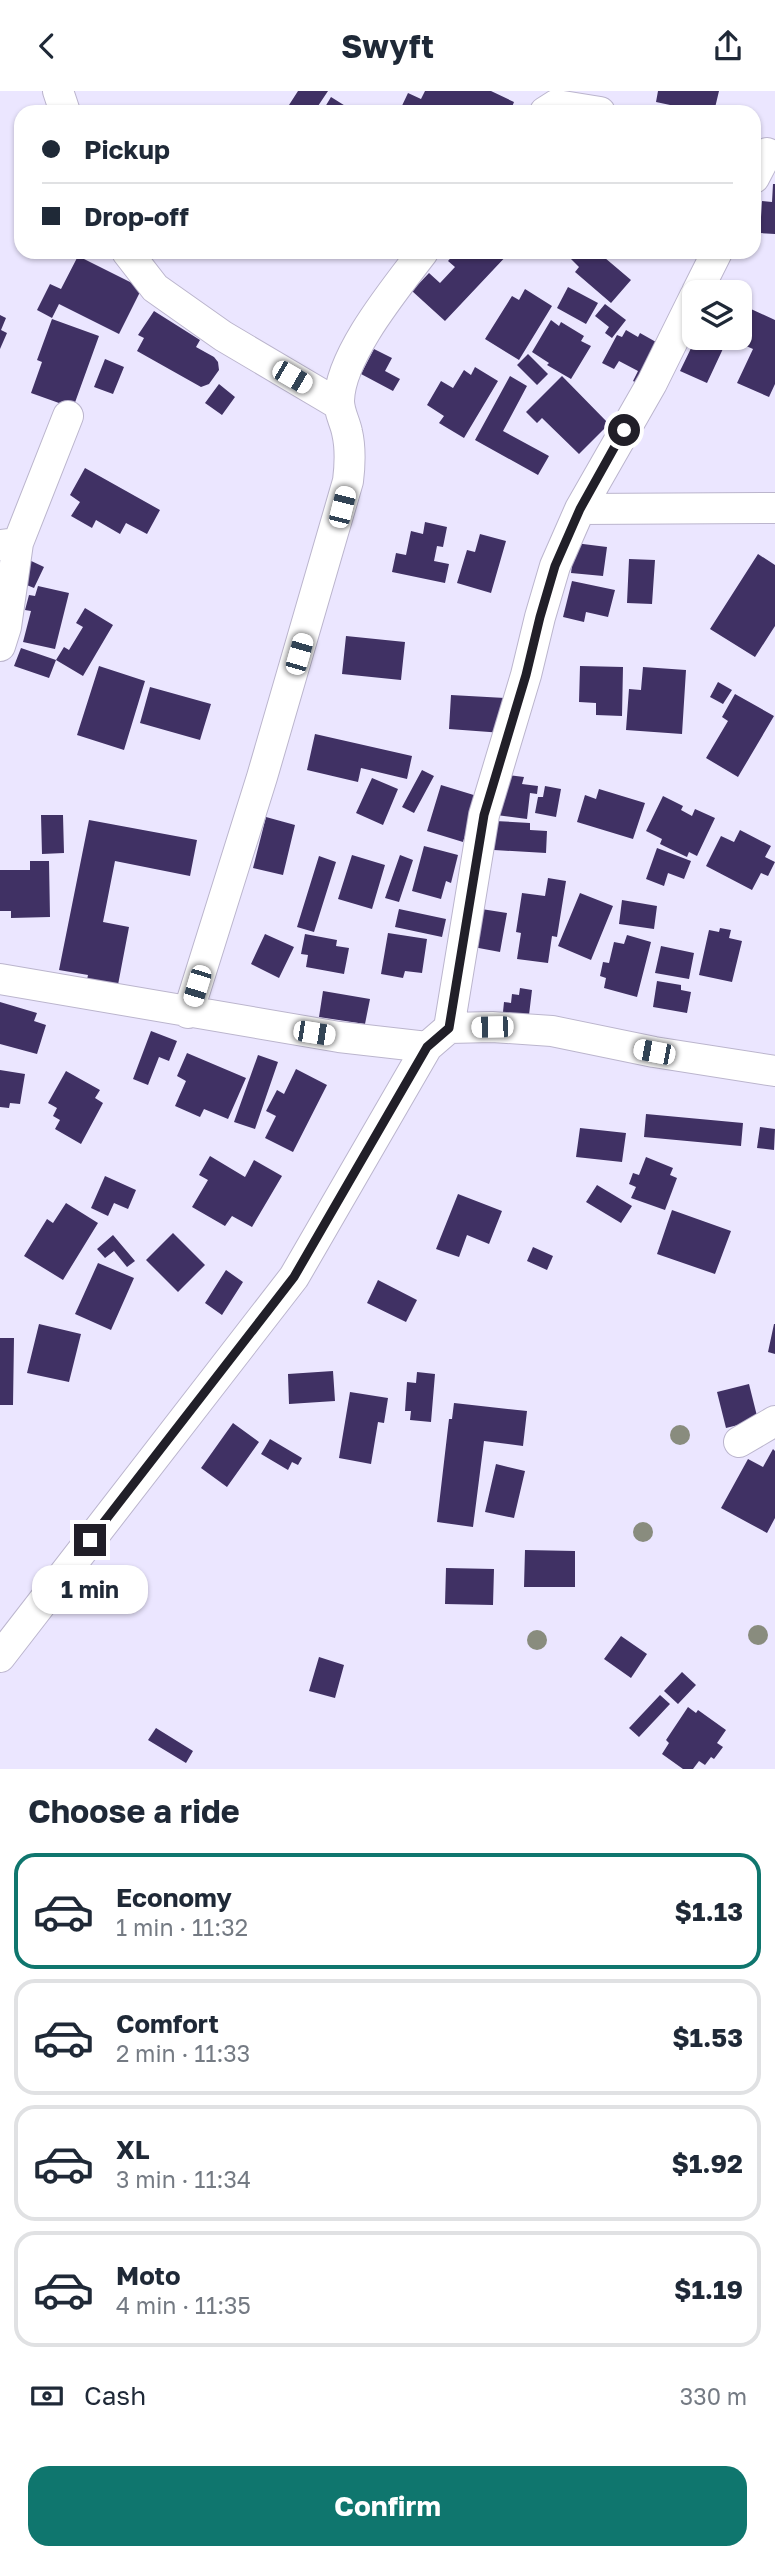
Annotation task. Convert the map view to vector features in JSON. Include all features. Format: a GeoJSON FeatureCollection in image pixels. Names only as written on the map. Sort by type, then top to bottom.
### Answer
{"type":"FeatureCollection","features":[{"type":"Feature","properties":{"kind":"street"},"geometry":{"type":"LineString","coordinates":[[132,259],[155,288],[223,337],[338,404]]}},
{"type":"Feature","properties":{"kind":"street"},"geometry":{"type":"LineString","coordinates":[[188,1013],[342,507],[350,459],[347,433],[338,404],[341,378],[362,339],[418,259]]}},
{"type":"Feature","properties":{"kind":"street"},"geometry":{"type":"LineString","coordinates":[[703,280],[714,259]]}},
{"type":"Feature","properties":{"kind":"street"},"geometry":{"type":"LineString","coordinates":[[0,1657],[294,1277],[438,1038],[484,815],[555,566],[580,509],[652,383],[682,322]]}},
{"type":"Feature","properties":{"kind":"street"},"geometry":{"type":"LineString","coordinates":[[0,646],[6,627],[9,544],[68,416]]}},
{"type":"Feature","properties":{"kind":"street"},"geometry":{"type":"LineString","coordinates":[[580,509],[775,508]]}},
{"type":"Feature","properties":{"kind":"street"},"geometry":{"type":"LineString","coordinates":[[0,979],[339,1037],[438,1038],[492,1027],[552,1031],[654,1052],[775,1071]]}},
{"type":"Feature","properties":{"kind":"street"},"geometry":{"type":"LineString","coordinates":[[739,1442],[775,1421]]}},
{"type":"Feature","properties":{"kind":"building"},"geometry":{"type":"Polygon","coordinates":[[[298,91],[328,91],[319,105],[289,105],[298,91]]]}},
{"type":"Feature","properties":{"kind":"building"},"geometry":{"type":"Polygon","coordinates":[[[425,91],[491,91],[514,102],[513,105],[402,105],[408,93],[421,99],[425,91]]]}},
{"type":"Feature","properties":{"kind":"building"},"geometry":{"type":"Polygon","coordinates":[[[658,91],[719,91],[716,105],[670,105],[656,102],[658,91]]]}},
{"type":"Feature","properties":{"kind":"building"},"geometry":{"type":"Polygon","coordinates":[[[331,97],[344,105],[326,105],[331,97]]]}},
{"type":"Feature","properties":{"kind":"building"},"geometry":{"type":"Polygon","coordinates":[[[775,184],[775,234],[761,233],[762,201],[772,202],[775,184]]]}},
{"type":"Feature","properties":{"kind":"building"},"geometry":{"type":"Polygon","coordinates":[[[76,259],[84,259],[142,288],[119,334],[59,304],[52,318],[37,310],[50,284],[61,289],[76,259]]]}},
{"type":"Feature","properties":{"kind":"building"},"geometry":{"type":"Polygon","coordinates":[[[503,259],[445,321],[412,291],[429,273],[440,283],[455,267],[448,261],[503,259]]]}},
{"type":"Feature","properties":{"kind":"building"},"geometry":{"type":"Polygon","coordinates":[[[571,259],[606,259],[631,280],[611,303],[575,272],[579,267],[571,259]]]}},
{"type":"Feature","properties":{"kind":"building"},"geometry":{"type":"Polygon","coordinates":[[[568,287],[598,303],[586,324],[557,308],[568,287]]]}},
{"type":"Feature","properties":{"kind":"building"},"geometry":{"type":"Polygon","coordinates":[[[525,289],[552,306],[519,360],[485,339],[512,296],[519,300],[525,289]]]}},
{"type":"Feature","properties":{"kind":"building"},"geometry":{"type":"Polygon","coordinates":[[[605,304],[626,320],[612,338],[605,333],[609,327],[595,316],[605,304]]]}},
{"type":"Feature","properties":{"kind":"building"},"geometry":{"type":"Polygon","coordinates":[[[752,309],[775,320],[775,384],[769,397],[737,383],[753,349],[752,309]]]}},
{"type":"Feature","properties":{"kind":"building"},"geometry":{"type":"Polygon","coordinates":[[[154,311],[200,340],[196,347],[218,362],[219,370],[209,384],[201,387],[137,351],[144,338],[138,335],[154,311]]]}},
{"type":"Feature","properties":{"kind":"building"},"geometry":{"type":"Polygon","coordinates":[[[0,315],[6,318],[1,330],[7,333],[0,349],[0,315]]]}},
{"type":"Feature","properties":{"kind":"building"},"geometry":{"type":"Polygon","coordinates":[[[52,319],[99,336],[73,408],[31,393],[42,362],[37,360],[52,319]]]}},
{"type":"Feature","properties":{"kind":"building"},"geometry":{"type":"Polygon","coordinates":[[[551,320],[559,326],[561,322],[584,336],[581,341],[591,346],[571,379],[547,365],[549,363],[532,352],[551,320]]]}},
{"type":"Feature","properties":{"kind":"building"},"geometry":{"type":"Polygon","coordinates":[[[626,330],[638,337],[640,333],[656,342],[644,387],[633,381],[638,371],[619,361],[614,369],[602,363],[617,335],[622,337],[626,330]]]}},
{"type":"Feature","properties":{"kind":"building"},"geometry":{"type":"Polygon","coordinates":[[[374,349],[392,358],[385,371],[400,379],[393,391],[361,374],[374,349]]]}},
{"type":"Feature","properties":{"kind":"building"},"geometry":{"type":"Polygon","coordinates":[[[690,350],[722,350],[707,383],[680,371],[690,350]]]}},
{"type":"Feature","properties":{"kind":"building"},"geometry":{"type":"Polygon","coordinates":[[[528,354],[548,374],[537,385],[517,365],[528,354]]]}},
{"type":"Feature","properties":{"kind":"building"},"geometry":{"type":"Polygon","coordinates":[[[105,359],[124,367],[113,394],[94,387],[105,359]]]}},
{"type":"Feature","properties":{"kind":"building"},"geometry":{"type":"Polygon","coordinates":[[[475,367],[498,381],[464,438],[439,423],[444,416],[427,405],[441,381],[453,388],[464,370],[471,375],[475,367]]]}},
{"type":"Feature","properties":{"kind":"building"},"geometry":{"type":"Polygon","coordinates":[[[510,376],[527,386],[503,431],[549,456],[538,475],[475,440],[510,376]]]}},
{"type":"Feature","properties":{"kind":"building"},"geometry":{"type":"Polygon","coordinates":[[[562,376],[609,424],[579,454],[542,418],[537,423],[526,412],[562,376]]]}},
{"type":"Feature","properties":{"kind":"building"},"geometry":{"type":"Polygon","coordinates":[[[219,384],[235,397],[222,415],[205,403],[219,384]]]}},
{"type":"Feature","properties":{"kind":"building"},"geometry":{"type":"Polygon","coordinates":[[[85,468],[160,510],[147,534],[126,523],[120,534],[96,520],[92,528],[71,516],[80,502],[70,495],[85,468]]]}},
{"type":"Feature","properties":{"kind":"building"},"geometry":{"type":"Polygon","coordinates":[[[425,522],[447,527],[443,547],[437,546],[434,561],[449,564],[445,583],[392,572],[396,553],[406,555],[411,531],[423,534],[425,522]]]}},
{"type":"Feature","properties":{"kind":"building"},"geometry":{"type":"Polygon","coordinates":[[[480,534],[506,541],[491,593],[457,583],[467,550],[475,552],[480,534]]]}},
{"type":"Feature","properties":{"kind":"building"},"geometry":{"type":"Polygon","coordinates":[[[575,543],[607,547],[603,576],[571,573],[575,543]]]}},
{"type":"Feature","properties":{"kind":"building"},"geometry":{"type":"Polygon","coordinates":[[[758,554],[775,565],[775,626],[755,657],[710,629],[758,554]]]}},
{"type":"Feature","properties":{"kind":"building"},"geometry":{"type":"Polygon","coordinates":[[[27,559],[44,567],[34,588],[17,581],[27,559]]]}},
{"type":"Feature","properties":{"kind":"building"},"geometry":{"type":"Polygon","coordinates":[[[629,559],[655,560],[652,604],[627,603],[629,559]]]}},
{"type":"Feature","properties":{"kind":"building"},"geometry":{"type":"Polygon","coordinates":[[[572,581],[615,590],[608,617],[586,612],[584,622],[563,617],[572,581]]]}},
{"type":"Feature","properties":{"kind":"building"},"geometry":{"type":"Polygon","coordinates":[[[38,586],[69,593],[55,649],[23,642],[31,611],[25,610],[29,595],[35,596],[38,586]]]}},
{"type":"Feature","properties":{"kind":"building"},"geometry":{"type":"Polygon","coordinates":[[[85,608],[113,625],[83,676],[56,660],[64,647],[69,650],[83,627],[76,623],[85,608]]]}},
{"type":"Feature","properties":{"kind":"building"},"geometry":{"type":"Polygon","coordinates":[[[346,636],[405,642],[401,680],[342,674],[346,636]]]}},
{"type":"Feature","properties":{"kind":"building"},"geometry":{"type":"Polygon","coordinates":[[[21,648],[56,660],[49,678],[14,666],[21,648]]]}},
{"type":"Feature","properties":{"kind":"building"},"geometry":{"type":"Polygon","coordinates":[[[99,666],[145,681],[124,750],[77,735],[99,666]]]}},
{"type":"Feature","properties":{"kind":"building"},"geometry":{"type":"Polygon","coordinates":[[[580,666],[623,667],[622,716],[596,715],[596,703],[579,702],[580,666]]]}},
{"type":"Feature","properties":{"kind":"building"},"geometry":{"type":"Polygon","coordinates":[[[643,667],[686,670],[682,734],[626,730],[629,689],[641,690],[643,667]]]}},
{"type":"Feature","properties":{"kind":"building"},"geometry":{"type":"Polygon","coordinates":[[[718,682],[732,690],[723,704],[710,697],[718,682]]]}},
{"type":"Feature","properties":{"kind":"building"},"geometry":{"type":"Polygon","coordinates":[[[150,687],[211,704],[200,740],[140,723],[150,687]]]}},
{"type":"Feature","properties":{"kind":"building"},"geometry":{"type":"Polygon","coordinates":[[[735,694],[774,716],[738,777],[706,758],[728,721],[722,717],[735,694]]]}},
{"type":"Feature","properties":{"kind":"building"},"geometry":{"type":"Polygon","coordinates":[[[451,695],[505,698],[503,733],[449,729],[451,695]]]}},
{"type":"Feature","properties":{"kind":"building"},"geometry":{"type":"Polygon","coordinates":[[[315,734],[412,756],[407,779],[361,768],[358,782],[307,770],[315,734]]]}},
{"type":"Feature","properties":{"kind":"building"},"geometry":{"type":"Polygon","coordinates":[[[422,770],[434,776],[414,813],[402,807],[422,770]]]}},
{"type":"Feature","properties":{"kind":"building"},"geometry":{"type":"Polygon","coordinates":[[[501,774],[524,777],[522,784],[538,786],[537,794],[530,793],[527,819],[496,815],[501,774]]]}},
{"type":"Feature","properties":{"kind":"building"},"geometry":{"type":"Polygon","coordinates":[[[372,778],[398,789],[383,825],[356,813],[372,778]]]}},
{"type":"Feature","properties":{"kind":"building"},"geometry":{"type":"Polygon","coordinates":[[[441,785],[477,796],[463,842],[427,831],[441,785]]]}},
{"type":"Feature","properties":{"kind":"building"},"geometry":{"type":"Polygon","coordinates":[[[545,786],[561,789],[556,817],[535,813],[538,797],[543,797],[545,786]]]}},
{"type":"Feature","properties":{"kind":"building"},"geometry":{"type":"Polygon","coordinates":[[[599,789],[645,803],[633,839],[577,822],[585,795],[596,799],[599,789]]]}},
{"type":"Feature","properties":{"kind":"building"},"geometry":{"type":"Polygon","coordinates":[[[663,796],[683,806],[681,810],[692,816],[695,809],[715,818],[697,856],[689,852],[687,857],[660,844],[662,839],[646,831],[663,796]]]}},
{"type":"Feature","properties":{"kind":"building"},"geometry":{"type":"Polygon","coordinates":[[[41,815],[63,815],[64,853],[42,854],[41,815]]]}},
{"type":"Feature","properties":{"kind":"building"},"geometry":{"type":"Polygon","coordinates":[[[266,817],[295,825],[283,875],[253,868],[266,817]]]}},
{"type":"Feature","properties":{"kind":"building"},"geometry":{"type":"Polygon","coordinates":[[[89,820],[197,840],[190,876],[115,861],[103,922],[129,927],[117,990],[86,984],[88,975],[59,970],[89,820]]]}},
{"type":"Feature","properties":{"kind":"building"},"geometry":{"type":"Polygon","coordinates":[[[495,821],[530,823],[530,830],[547,831],[546,853],[494,850],[495,821]]]}},
{"type":"Feature","properties":{"kind":"building"},"geometry":{"type":"Polygon","coordinates":[[[740,830],[771,846],[765,857],[775,862],[768,876],[761,873],[752,890],[706,866],[721,836],[734,842],[740,830]]]}},
{"type":"Feature","properties":{"kind":"building"},"geometry":{"type":"Polygon","coordinates":[[[424,846],[458,855],[451,883],[446,881],[441,899],[412,891],[424,846]]]}},
{"type":"Feature","properties":{"kind":"building"},"geometry":{"type":"Polygon","coordinates":[[[657,848],[691,861],[684,879],[668,873],[664,886],[646,879],[657,848]]]}},
{"type":"Feature","properties":{"kind":"building"},"geometry":{"type":"Polygon","coordinates":[[[352,855],[385,865],[372,909],[338,899],[352,855]]]}},
{"type":"Feature","properties":{"kind":"building"},"geometry":{"type":"Polygon","coordinates":[[[400,855],[413,860],[399,902],[385,898],[400,855]]]}},
{"type":"Feature","properties":{"kind":"building"},"geometry":{"type":"Polygon","coordinates":[[[319,856],[336,862],[314,932],[297,927],[319,856]]]}},
{"type":"Feature","properties":{"kind":"building"},"geometry":{"type":"Polygon","coordinates":[[[30,861],[49,861],[50,917],[11,918],[11,911],[0,911],[0,870],[30,870],[30,861]]]}},
{"type":"Feature","properties":{"kind":"building"},"geometry":{"type":"Polygon","coordinates":[[[548,878],[566,881],[557,937],[552,936],[548,963],[517,959],[521,933],[516,932],[522,893],[545,896],[548,878]]]}},
{"type":"Feature","properties":{"kind":"building"},"geometry":{"type":"Polygon","coordinates":[[[580,893],[613,906],[591,960],[558,946],[580,893]]]}},
{"type":"Feature","properties":{"kind":"building"},"geometry":{"type":"Polygon","coordinates":[[[622,900],[657,906],[654,929],[619,924],[622,900]]]}},
{"type":"Feature","properties":{"kind":"building"},"geometry":{"type":"Polygon","coordinates":[[[475,908],[507,913],[500,952],[468,946],[475,908]]]}},
{"type":"Feature","properties":{"kind":"building"},"geometry":{"type":"Polygon","coordinates":[[[399,909],[446,919],[442,937],[395,927],[399,909]]]}},
{"type":"Feature","properties":{"kind":"building"},"geometry":{"type":"Polygon","coordinates":[[[720,928],[731,930],[729,938],[742,941],[732,982],[699,975],[709,930],[719,932],[720,928]]]}},
{"type":"Feature","properties":{"kind":"building"},"geometry":{"type":"Polygon","coordinates":[[[388,933],[427,939],[422,973],[405,971],[403,978],[381,974],[388,933]]]}},
{"type":"Feature","properties":{"kind":"building"},"geometry":{"type":"Polygon","coordinates":[[[265,934],[294,947],[279,978],[251,964],[265,934]]]}},
{"type":"Feature","properties":{"kind":"building"},"geometry":{"type":"Polygon","coordinates":[[[305,934],[337,940],[336,946],[349,948],[344,974],[306,967],[308,955],[301,954],[305,934]]]}},
{"type":"Feature","properties":{"kind":"building"},"geometry":{"type":"Polygon","coordinates":[[[627,935],[651,942],[637,997],[604,988],[606,978],[600,976],[603,962],[609,963],[614,942],[624,944],[627,935]]]}},
{"type":"Feature","properties":{"kind":"building"},"geometry":{"type":"Polygon","coordinates":[[[661,946],[694,953],[689,979],[655,973],[661,946]]]}},
{"type":"Feature","properties":{"kind":"building"},"geometry":{"type":"Polygon","coordinates":[[[657,981],[681,985],[681,990],[691,992],[687,1013],[653,1007],[657,981]]]}},
{"type":"Feature","properties":{"kind":"building"},"geometry":{"type":"Polygon","coordinates":[[[520,988],[532,990],[529,1015],[503,1012],[504,1002],[511,1003],[512,994],[519,995],[520,988]]]}},
{"type":"Feature","properties":{"kind":"building"},"geometry":{"type":"Polygon","coordinates":[[[323,991],[370,999],[365,1024],[319,1017],[323,991]]]}},
{"type":"Feature","properties":{"kind":"building"},"geometry":{"type":"Polygon","coordinates":[[[0,1002],[37,1013],[34,1021],[46,1025],[37,1054],[0,1044],[0,1002]]]}},
{"type":"Feature","properties":{"kind":"building"},"geometry":{"type":"Polygon","coordinates":[[[151,1031],[177,1041],[169,1061],[159,1057],[148,1085],[133,1079],[151,1031]]]}},
{"type":"Feature","properties":{"kind":"building"},"geometry":{"type":"Polygon","coordinates":[[[187,1053],[246,1078],[228,1119],[204,1109],[200,1117],[175,1106],[186,1081],[177,1076],[187,1053]]]}},
{"type":"Feature","properties":{"kind":"building"},"geometry":{"type":"Polygon","coordinates":[[[258,1055],[278,1062],[255,1129],[234,1122],[258,1055]]]}},
{"type":"Feature","properties":{"kind":"building"},"geometry":{"type":"Polygon","coordinates":[[[296,1069],[327,1085],[293,1152],[265,1138],[276,1116],[266,1111],[277,1090],[284,1094],[296,1069]]]}},
{"type":"Feature","properties":{"kind":"building"},"geometry":{"type":"Polygon","coordinates":[[[0,1070],[25,1074],[20,1104],[10,1103],[9,1108],[0,1107],[0,1070]]]}},
{"type":"Feature","properties":{"kind":"building"},"geometry":{"type":"Polygon","coordinates":[[[66,1071],[100,1090],[95,1098],[103,1103],[81,1144],[55,1129],[60,1120],[53,1116],[57,1108],[48,1103],[66,1071]]]}},
{"type":"Feature","properties":{"kind":"building"},"geometry":{"type":"Polygon","coordinates":[[[646,1114],[743,1123],[741,1146],[644,1137],[646,1114]]]}},
{"type":"Feature","properties":{"kind":"building"},"geometry":{"type":"Polygon","coordinates":[[[760,1127],[775,1129],[774,1150],[757,1148],[760,1127]]]}},
{"type":"Feature","properties":{"kind":"building"},"geometry":{"type":"Polygon","coordinates":[[[580,1128],[626,1133],[622,1162],[576,1157],[580,1128]]]}},
{"type":"Feature","properties":{"kind":"building"},"geometry":{"type":"Polygon","coordinates":[[[210,1156],[245,1177],[254,1160],[282,1176],[252,1227],[232,1216],[225,1226],[192,1207],[208,1180],[199,1175],[210,1156]]]}},
{"type":"Feature","properties":{"kind":"building"},"geometry":{"type":"Polygon","coordinates":[[[646,1157],[673,1168],[670,1175],[677,1178],[665,1210],[631,1198],[636,1187],[629,1184],[633,1173],[639,1175],[646,1157]]]}},
{"type":"Feature","properties":{"kind":"building"},"geometry":{"type":"Polygon","coordinates":[[[105,1176],[136,1190],[128,1209],[114,1203],[108,1216],[91,1208],[105,1176]]]}},
{"type":"Feature","properties":{"kind":"building"},"geometry":{"type":"Polygon","coordinates":[[[597,1185],[632,1206],[621,1223],[586,1202],[597,1185]]]}},
{"type":"Feature","properties":{"kind":"building"},"geometry":{"type":"Polygon","coordinates":[[[458,1194],[502,1211],[489,1244],[467,1235],[459,1257],[436,1249],[458,1194]]]}},
{"type":"Feature","properties":{"kind":"building"},"geometry":{"type":"Polygon","coordinates":[[[66,1203],[98,1223],[63,1280],[24,1256],[47,1219],[53,1223],[66,1203]]]}},
{"type":"Feature","properties":{"kind":"building"},"geometry":{"type":"Polygon","coordinates":[[[672,1210],[731,1231],[715,1274],[657,1254],[672,1210]]]}},
{"type":"Feature","properties":{"kind":"building"},"geometry":{"type":"Polygon","coordinates":[[[173,1233],[205,1265],[178,1292],[146,1260],[173,1233]]]}},
{"type":"Feature","properties":{"kind":"building"},"geometry":{"type":"Polygon","coordinates":[[[113,1235],[135,1261],[127,1267],[114,1251],[105,1258],[97,1249],[113,1235]]]}},
{"type":"Feature","properties":{"kind":"building"},"geometry":{"type":"Polygon","coordinates":[[[533,1247],[553,1256],[547,1270],[527,1261],[533,1247]]]}},
{"type":"Feature","properties":{"kind":"building"},"geometry":{"type":"Polygon","coordinates":[[[98,1263],[134,1278],[111,1330],[75,1314],[98,1263]]]}},
{"type":"Feature","properties":{"kind":"building"},"geometry":{"type":"Polygon","coordinates":[[[226,1270],[243,1282],[222,1315],[205,1303],[226,1270]]]}},
{"type":"Feature","properties":{"kind":"building"},"geometry":{"type":"Polygon","coordinates":[[[378,1280],[417,1300],[406,1322],[367,1303],[378,1280]]]}},
{"type":"Feature","properties":{"kind":"building"},"geometry":{"type":"Polygon","coordinates":[[[39,1324],[81,1334],[69,1382],[27,1373],[39,1324]]]}},
{"type":"Feature","properties":{"kind":"building"},"geometry":{"type":"Polygon","coordinates":[[[775,1324],[775,1354],[768,1352],[775,1324]]]}},
{"type":"Feature","properties":{"kind":"building"},"geometry":{"type":"Polygon","coordinates":[[[0,1338],[14,1338],[13,1405],[0,1405],[0,1338]]]}},
{"type":"Feature","properties":{"kind":"building"},"geometry":{"type":"Polygon","coordinates":[[[333,1371],[335,1401],[289,1404],[288,1374],[333,1371]]]}},
{"type":"Feature","properties":{"kind":"building"},"geometry":{"type":"Polygon","coordinates":[[[417,1372],[435,1374],[431,1422],[410,1420],[411,1411],[405,1411],[407,1382],[416,1383],[417,1372]]]}},
{"type":"Feature","properties":{"kind":"building"},"geometry":{"type":"Polygon","coordinates":[[[749,1384],[758,1420],[726,1428],[717,1392],[749,1384]]]}},
{"type":"Feature","properties":{"kind":"building"},"geometry":{"type":"Polygon","coordinates":[[[350,1392],[388,1398],[384,1423],[378,1422],[371,1464],[339,1458],[350,1392]]]}},
{"type":"Feature","properties":{"kind":"building"},"geometry":{"type":"Polygon","coordinates":[[[454,1403],[527,1411],[523,1446],[484,1441],[473,1527],[437,1522],[449,1419],[452,1419],[454,1403]]]}},
{"type":"Feature","properties":{"kind":"building"},"geometry":{"type":"Polygon","coordinates":[[[233,1423],[259,1442],[227,1487],[201,1468],[233,1423]]]}},
{"type":"Feature","properties":{"kind":"building"},"geometry":{"type":"Polygon","coordinates":[[[270,1439],[302,1458],[298,1465],[292,1462],[288,1470],[261,1454],[270,1439]]]}},
{"type":"Feature","properties":{"kind":"building"},"geometry":{"type":"Polygon","coordinates":[[[773,1449],[775,1518],[767,1533],[721,1508],[748,1459],[763,1467],[773,1449]]]}},
{"type":"Feature","properties":{"kind":"building"},"geometry":{"type":"Polygon","coordinates":[[[496,1464],[525,1471],[514,1518],[485,1512],[496,1464]]]}},
{"type":"Feature","properties":{"kind":"building"},"geometry":{"type":"Polygon","coordinates":[[[525,1550],[575,1551],[575,1587],[524,1587],[525,1550]]]}},
{"type":"Feature","properties":{"kind":"building"},"geometry":{"type":"Polygon","coordinates":[[[446,1568],[494,1569],[493,1605],[445,1604],[446,1568]]]}},
{"type":"Feature","properties":{"kind":"building"},"geometry":{"type":"Polygon","coordinates":[[[621,1636],[647,1654],[631,1678],[604,1659],[621,1636]]]}},
{"type":"Feature","properties":{"kind":"building"},"geometry":{"type":"Polygon","coordinates":[[[319,1657],[344,1665],[335,1698],[309,1691],[319,1657]]]}},
{"type":"Feature","properties":{"kind":"building"},"geometry":{"type":"Polygon","coordinates":[[[682,1672],[696,1685],[678,1704],[664,1691],[682,1672]]]}},
{"type":"Feature","properties":{"kind":"building"},"geometry":{"type":"Polygon","coordinates":[[[660,1695],[670,1704],[639,1737],[629,1728],[660,1695]]]}},
{"type":"Feature","properties":{"kind":"building"},"geometry":{"type":"Polygon","coordinates":[[[688,1707],[696,1713],[698,1710],[726,1730],[717,1743],[723,1747],[714,1759],[711,1757],[705,1765],[699,1761],[693,1769],[683,1769],[662,1754],[669,1743],[666,1740],[688,1707]]]}},
{"type":"Feature","properties":{"kind":"building"},"geometry":{"type":"Polygon","coordinates":[[[156,1728],[193,1751],[186,1763],[148,1740],[156,1728]]]}},
{"type":"Feature","properties":{"kind":"route"},"geometry":{"type":"LineString","coordinates":[[90,1540],[294,1277],[427,1047],[449,1028],[484,815],[526,675],[540,617],[555,566],[580,509],[624,430]]}}]}
